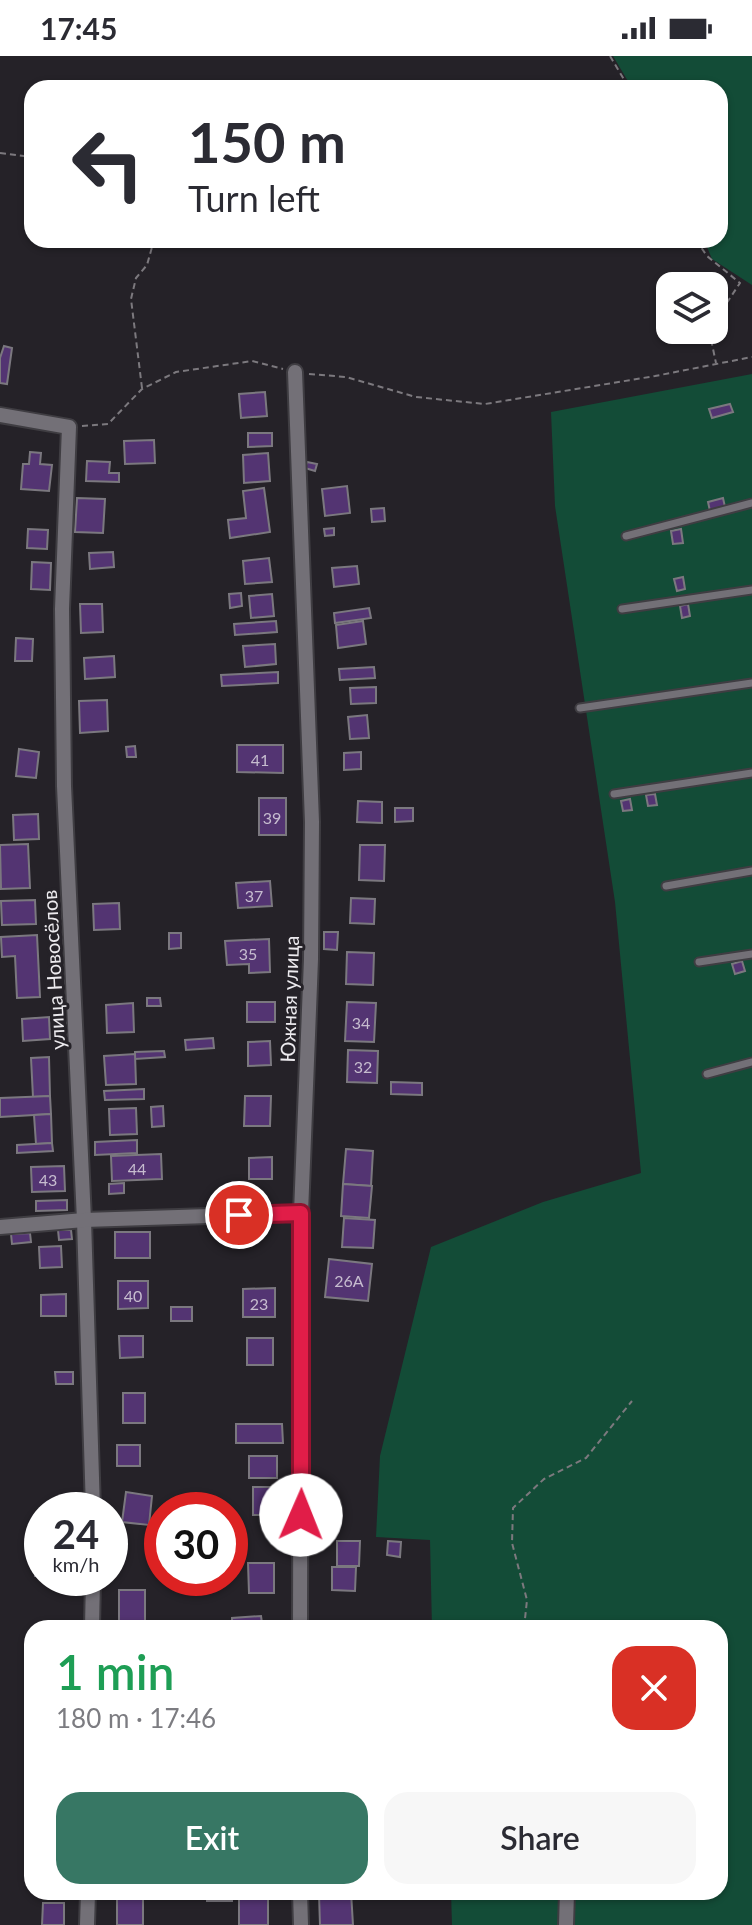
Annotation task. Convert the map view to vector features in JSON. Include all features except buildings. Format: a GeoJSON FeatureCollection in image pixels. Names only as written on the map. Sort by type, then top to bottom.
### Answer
{"type":"FeatureCollection","features":[{"type":"Feature","properties":{"kind":"street","name":"Южная улица"},"geometry":{"type":"LineString","coordinates":[[295,372],[312,822],[311,959],[301,1213],[300,1620]]}},
{"type":"Feature","properties":{"kind":"street"},"geometry":{"type":"LineString","coordinates":[[0,415],[69,427]]}},
{"type":"Feature","properties":{"kind":"street","name":"улица Новосёлов"},"geometry":{"type":"LineString","coordinates":[[69,427],[62,609],[64,786],[84,1220],[92,1492]]}},
{"type":"Feature","properties":{"kind":"street"},"geometry":{"type":"LineString","coordinates":[[0,1227],[84,1220],[301,1213]]}},
{"type":"Feature","properties":{"kind":"street"},"geometry":{"type":"LineString","coordinates":[[92,1620],[93,1596]]}},
{"type":"Feature","properties":{"kind":"street"},"geometry":{"type":"LineString","coordinates":[[87,1925],[88,1900]]}},
{"type":"Feature","properties":{"kind":"street"},"geometry":{"type":"LineString","coordinates":[[300,1900],[301,1925]]}},
{"type":"Feature","properties":{"kind":"street"},"geometry":{"type":"LineString","coordinates":[[566,1925],[567,1900]]}},
{"type":"Feature","properties":{"kind":"lane"},"geometry":{"type":"LineString","coordinates":[[626,536],[752,503]]}},
{"type":"Feature","properties":{"kind":"lane"},"geometry":{"type":"LineString","coordinates":[[622,609],[752,590]]}},
{"type":"Feature","properties":{"kind":"lane"},"geometry":{"type":"LineString","coordinates":[[580,708],[752,683]]}},
{"type":"Feature","properties":{"kind":"lane"},"geometry":{"type":"LineString","coordinates":[[614,794],[752,773]]}},
{"type":"Feature","properties":{"kind":"lane"},"geometry":{"type":"LineString","coordinates":[[666,886],[752,871]]}},
{"type":"Feature","properties":{"kind":"lane"},"geometry":{"type":"LineString","coordinates":[[699,962],[752,954]]}},
{"type":"Feature","properties":{"kind":"lane"},"geometry":{"type":"LineString","coordinates":[[707,1074],[752,1062]]}},
{"type":"Feature","properties":{"kind":"path"},"geometry":{"type":"LineString","coordinates":[[610,56],[624,80]]}},
{"type":"Feature","properties":{"kind":"path"},"geometry":{"type":"LineString","coordinates":[[0,153],[24,156]]}},
{"type":"Feature","properties":{"kind":"path"},"geometry":{"type":"LineString","coordinates":[[142,389],[131,299],[136,278],[147,265],[152,248]]}},
{"type":"Feature","properties":{"kind":"path"},"geometry":{"type":"LineString","coordinates":[[702,248],[727,272]]}},
{"type":"Feature","properties":{"kind":"path"},"geometry":{"type":"LineString","coordinates":[[728,273],[740,283],[728,301]]}},
{"type":"Feature","properties":{"kind":"path"},"geometry":{"type":"LineString","coordinates":[[712,344],[716,363]]}},
{"type":"Feature","properties":{"kind":"path"},"geometry":{"type":"LineString","coordinates":[[69,427],[108,424],[142,389],[176,372],[252,361],[295,372],[346,377],[416,397],[485,404],[752,357]]}},
{"type":"Feature","properties":{"kind":"path"},"geometry":{"type":"LineString","coordinates":[[525,1620],[527,1600],[512,1543],[513,1508],[544,1479],[586,1458],[632,1401]]}},
{"type":"Feature","properties":{"kind":"green space"},"geometry":{"type":"Polygon","coordinates":[[[613,56],[752,56],[752,285],[712,259],[707,248],[728,248],[728,80],[627,80],[613,56]]]}},
{"type":"Feature","properties":{"kind":"green space"},"geometry":{"type":"Polygon","coordinates":[[[752,374],[752,1925],[452,1925],[451,1900],[728,1900],[728,1620],[432,1620],[430,1540],[376,1537],[380,1456],[431,1247],[543,1202],[641,1173],[615,902],[555,506],[551,412],[752,374]]]}},
{"type":"Feature","properties":{"kind":"route"},"geometry":{"type":"LineString","coordinates":[[239,1215],[301,1213],[301,1515]]}}]}
